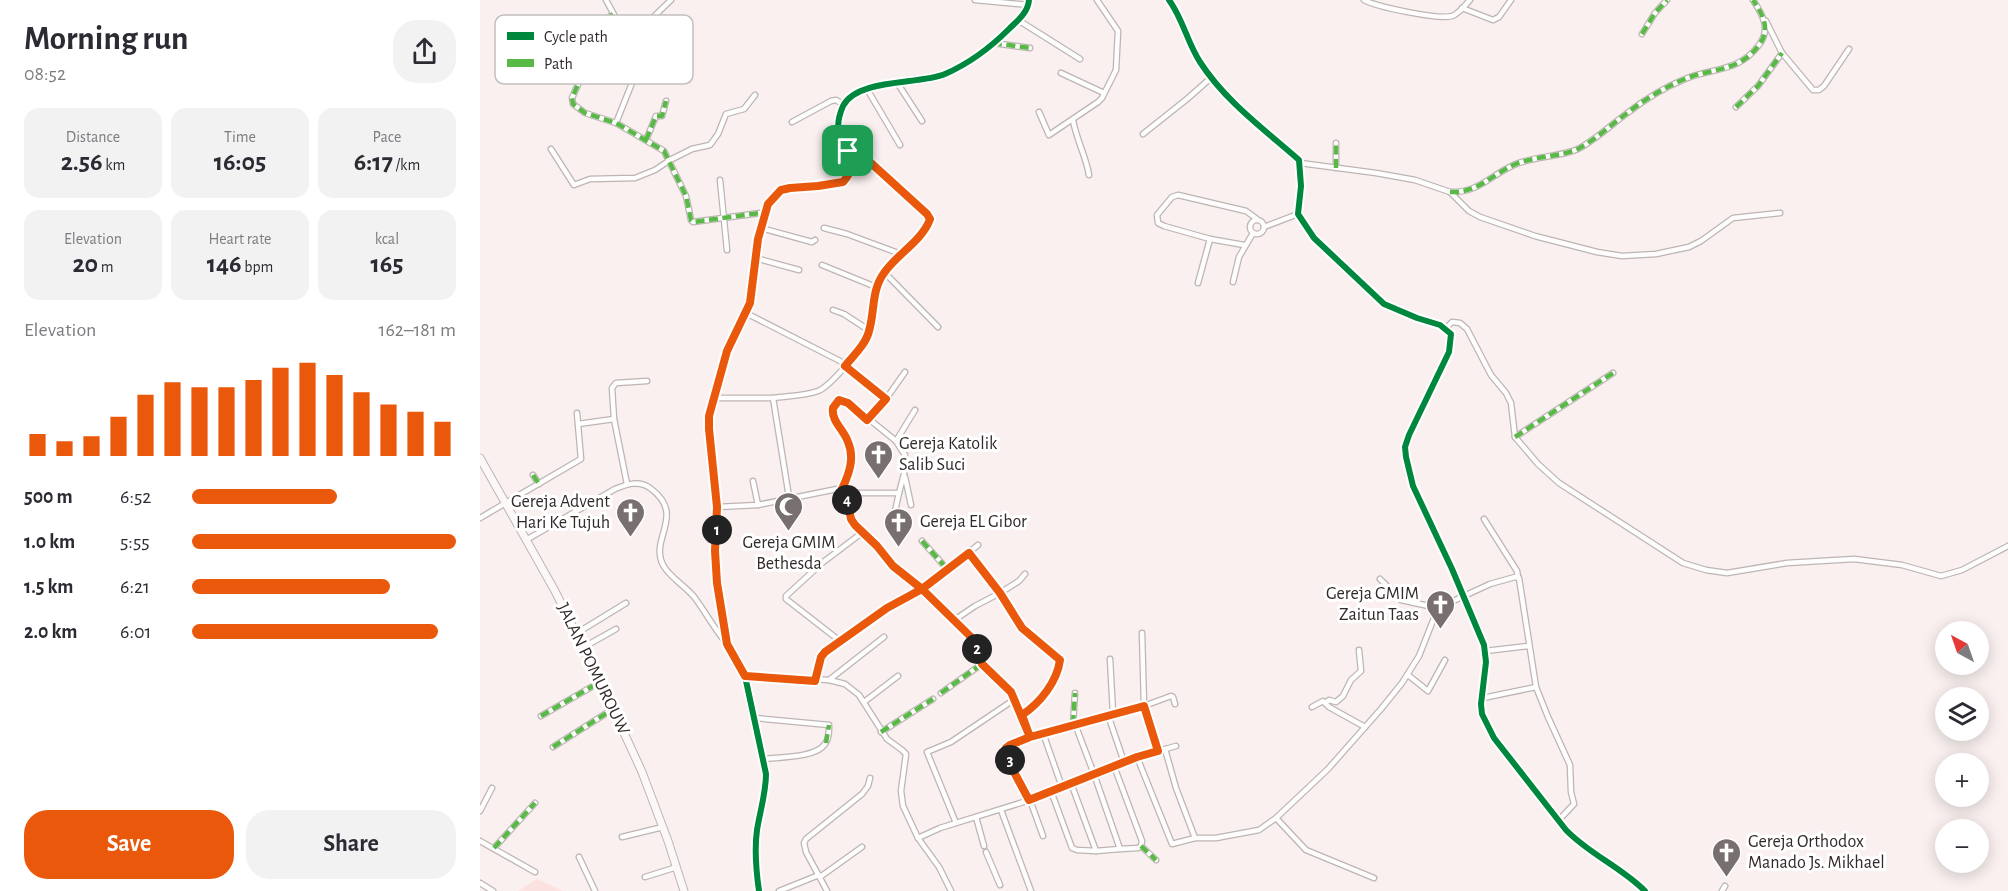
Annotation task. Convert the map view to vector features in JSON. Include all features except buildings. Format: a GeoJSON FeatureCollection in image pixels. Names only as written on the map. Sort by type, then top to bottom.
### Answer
{"type":"FeatureCollection","features":[{"type":"Feature","properties":{"kind":"street"},"geometry":{"type":"LineString","coordinates":[[606,0],[613,14]]}},
{"type":"Feature","properties":{"kind":"street"},"geometry":{"type":"LineString","coordinates":[[656,15],[672,0]]}},
{"type":"Feature","properties":{"kind":"street"},"geometry":{"type":"LineString","coordinates":[[727,644],[715,568],[717,507],[709,429],[713,398],[729,344],[750,303],[755,258],[764,214],[768,204],[781,190],[843,182],[852,166],[848,151],[838,135],[844,105],[851,96],[867,89],[943,75],[993,43],[1018,20],[1029,2],[975,0]]}},
{"type":"Feature","properties":{"kind":"street"},"geometry":{"type":"LineString","coordinates":[[1040,112],[1049,135],[1098,102],[1116,70],[1118,32],[1097,0]]}},
{"type":"Feature","properties":{"kind":"street"},"geometry":{"type":"LineString","coordinates":[[1169,0],[1177,11],[1195,52],[1212,77],[1248,115],[1300,163],[1415,180],[1450,192],[1467,191],[1515,165],[1536,157],[1577,149],[1629,111],[1684,79],[1733,67],[1759,45],[1766,28],[1764,18]]}},
{"type":"Feature","properties":{"kind":"street"},"geometry":{"type":"LineString","coordinates":[[1364,0],[1385,8],[1439,16],[1453,16],[1470,0]]}},
{"type":"Feature","properties":{"kind":"street"},"geometry":{"type":"LineString","coordinates":[[1462,8],[1493,20],[1499,17],[1511,0]]}},
{"type":"Feature","properties":{"kind":"street"},"geometry":{"type":"LineString","coordinates":[[1642,34],[1655,13],[1667,0]]}},
{"type":"Feature","properties":{"kind":"street"},"geometry":{"type":"LineString","coordinates":[[1753,0],[1782,53],[1808,85],[1817,90],[1830,79],[1850,49]]}},
{"type":"Feature","properties":{"kind":"street"},"geometry":{"type":"LineString","coordinates":[[1018,20],[1080,59]]}},
{"type":"Feature","properties":{"kind":"street"},"geometry":{"type":"LineString","coordinates":[[993,43],[1029,48]]}},
{"type":"Feature","properties":{"kind":"street"},"geometry":{"type":"LineString","coordinates":[[1736,107],[1758,86],[1782,53]]}},
{"type":"Feature","properties":{"kind":"street"},"geometry":{"type":"LineString","coordinates":[[1061,73],[1103,95]]}},
{"type":"Feature","properties":{"kind":"street"},"geometry":{"type":"LineString","coordinates":[[1143,134],[1212,77]]}},
{"type":"Feature","properties":{"kind":"street"},"geometry":{"type":"LineString","coordinates":[[578,84],[572,98],[577,109],[616,123],[664,151],[670,159],[686,196],[693,222],[764,214]]}},
{"type":"Feature","properties":{"kind":"street"},"geometry":{"type":"LineString","coordinates":[[616,123],[632,84]]}},
{"type":"Feature","properties":{"kind":"street"},"geometry":{"type":"LineString","coordinates":[[898,84],[922,121]]}},
{"type":"Feature","properties":{"kind":"street"},"geometry":{"type":"LineString","coordinates":[[867,89],[900,145]]}},
{"type":"Feature","properties":{"kind":"street"},"geometry":{"type":"LineString","coordinates":[[552,149],[574,185],[590,179],[635,178],[655,170],[692,148],[710,145],[728,113],[744,109],[755,95]]}},
{"type":"Feature","properties":{"kind":"street"},"geometry":{"type":"LineString","coordinates":[[792,122],[831,100],[844,105]]}},
{"type":"Feature","properties":{"kind":"street"},"geometry":{"type":"LineString","coordinates":[[646,140],[656,116],[662,116],[664,113],[666,101]]}},
{"type":"Feature","properties":{"kind":"street"},"geometry":{"type":"LineString","coordinates":[[1073,120],[1089,175]]}},
{"type":"Feature","properties":{"kind":"street"},"geometry":{"type":"LineString","coordinates":[[1336,143],[1336,168]]}},
{"type":"Feature","properties":{"kind":"street"},"geometry":{"type":"LineString","coordinates":[[713,398],[770,398],[820,390],[845,366],[865,341],[870,331],[876,287],[884,272],[930,219],[860,153],[848,151]]}},
{"type":"Feature","properties":{"kind":"street"},"geometry":{"type":"LineString","coordinates":[[1300,163],[1301,186],[1298,214],[1314,238],[1384,304],[1446,328],[1451,334],[1451,346],[1413,424],[1406,447],[1406,457],[1413,486],[1464,597],[1485,651],[1482,714],[1494,738],[1562,818],[1575,839],[1630,877],[1645,891]]}},
{"type":"Feature","properties":{"kind":"street"},"geometry":{"type":"LineString","coordinates":[[720,180],[727,250]]}},
{"type":"Feature","properties":{"kind":"street"},"geometry":{"type":"LineString","coordinates":[[1450,192],[1469,211],[1480,217],[1535,236],[1622,256],[1656,254],[1689,247],[1733,218],[1780,213]]}},
{"type":"Feature","properties":{"kind":"street"},"geometry":{"type":"LineString","coordinates":[[1244,245],[1210,239],[1164,226],[1158,223],[1157,215],[1172,197],[1178,195],[1246,212],[1261,221],[1264,227]]}},
{"type":"Feature","properties":{"kind":"street"},"geometry":{"type":"LineString","coordinates":[[1252,233],[1260,233],[1264,227],[1298,214]]}},
{"type":"Feature","properties":{"kind":"street"},"geometry":{"type":"LineString","coordinates":[[1252,233],[1251,223],[1257,219]]}},
{"type":"Feature","properties":{"kind":"street"},"geometry":{"type":"LineString","coordinates":[[761,228],[812,242],[815,240]]}},
{"type":"Feature","properties":{"kind":"street"},"geometry":{"type":"LineString","coordinates":[[824,228],[901,254]]}},
{"type":"Feature","properties":{"kind":"street"},"geometry":{"type":"LineString","coordinates":[[1233,282],[1239,257],[1252,233]]}},
{"type":"Feature","properties":{"kind":"street"},"geometry":{"type":"LineString","coordinates":[[1198,283],[1210,239]]}},
{"type":"Feature","properties":{"kind":"street"},"geometry":{"type":"LineString","coordinates":[[755,258],[798,270]]}},
{"type":"Feature","properties":{"kind":"street"},"geometry":{"type":"LineString","coordinates":[[822,265],[876,287]]}},
{"type":"Feature","properties":{"kind":"street"},"geometry":{"type":"LineString","coordinates":[[884,272],[938,327]]}},
{"type":"Feature","properties":{"kind":"street"},"geometry":{"type":"LineString","coordinates":[[833,310],[844,314],[870,331]]}},
{"type":"Feature","properties":{"kind":"street"},"geometry":{"type":"LineString","coordinates":[[744,312],[825,353],[886,399]]}},
{"type":"Feature","properties":{"kind":"street"},"geometry":{"type":"LineString","coordinates":[[1446,328],[1452,322],[1460,323],[1473,339],[1491,375],[1511,403],[1515,437],[1538,464],[1559,483],[1683,563],[1727,573],[1787,563],[1854,559],[1902,565],[1941,576],[1962,570],[2008,546]]}},
{"type":"Feature","properties":{"kind":"street"},"geometry":{"type":"LineString","coordinates":[[869,419],[905,372]]}},
{"type":"Feature","properties":{"kind":"street"},"geometry":{"type":"LineString","coordinates":[[1515,437],[1612,373]]}},
{"type":"Feature","properties":{"kind":"street"},"geometry":{"type":"LineString","coordinates":[[627,484],[614,419],[613,385],[616,382],[647,381]]}},
{"type":"Feature","properties":{"kind":"street"},"geometry":{"type":"LineString","coordinates":[[770,398],[787,498]]}},
{"type":"Feature","properties":{"kind":"street"},"geometry":{"type":"LineString","coordinates":[[892,525],[904,474],[905,455],[896,441],[869,419],[864,419],[844,401],[839,400],[833,408],[833,414],[848,441],[851,452],[851,465],[843,491],[851,519],[893,566],[922,589],[974,642],[982,664],[1005,684],[1015,699],[1030,737]]}},
{"type":"Feature","properties":{"kind":"street"},"geometry":{"type":"LineString","coordinates":[[896,441],[915,410]]}},
{"type":"Feature","properties":{"kind":"street"},"geometry":{"type":"LineString","coordinates":[[480,518],[581,459],[577,413]]}},
{"type":"Feature","properties":{"kind":"street"},"geometry":{"type":"LineString","coordinates":[[578,424],[614,419]]}},
{"type":"Feature","properties":{"kind":"street","name":"JALAN POMUROUW"},"geometry":{"type":"LineString","coordinates":[[480,459],[584,647],[642,772],[684,891]]}},
{"type":"Feature","properties":{"kind":"street"},"geometry":{"type":"LineString","coordinates":[[904,474],[911,505]]}},
{"type":"Feature","properties":{"kind":"street"},"geometry":{"type":"LineString","coordinates":[[533,475],[539,484]]}},
{"type":"Feature","properties":{"kind":"street"},"geometry":{"type":"LineString","coordinates":[[753,481],[758,505]]}},
{"type":"Feature","properties":{"kind":"street"},"geometry":{"type":"LineString","coordinates":[[526,540],[596,499],[627,484],[645,484],[660,496],[666,507],[667,517],[660,550],[664,566],[695,598],[727,644],[745,676],[764,759],[766,788],[754,853],[759,891]]}},
{"type":"Feature","properties":{"kind":"street"},"geometry":{"type":"LineString","coordinates":[[717,507],[758,505],[787,498],[843,491],[899,493]]}},
{"type":"Feature","properties":{"kind":"street"},"geometry":{"type":"LineString","coordinates":[[1484,519],[1517,571],[1536,687],[1570,765],[1574,804],[1562,818]]}},
{"type":"Feature","properties":{"kind":"street"},"geometry":{"type":"LineString","coordinates":[[840,641],[786,597],[822,563],[863,532]]}},
{"type":"Feature","properties":{"kind":"street"},"geometry":{"type":"LineString","coordinates":[[922,541],[948,570]]}},
{"type":"Feature","properties":{"kind":"street"},"geometry":{"type":"LineString","coordinates":[[815,681],[821,657],[840,641],[922,589],[978,545]]}},
{"type":"Feature","properties":{"kind":"street"},"geometry":{"type":"LineString","coordinates":[[969,553],[1000,593],[1022,628],[1060,660],[1040,701],[1022,715]]}},
{"type":"Feature","properties":{"kind":"street"},"geometry":{"type":"LineString","coordinates":[[953,621],[1019,581],[1026,574]]}},
{"type":"Feature","properties":{"kind":"street"},"geometry":{"type":"LineString","coordinates":[[1380,579],[1401,600],[1438,608],[1490,584],[1518,577]]}},
{"type":"Feature","properties":{"kind":"street"},"geometry":{"type":"LineString","coordinates":[[577,633],[626,603]]}},
{"type":"Feature","properties":{"kind":"street"},"geometry":{"type":"LineString","coordinates":[[1137,757],[1170,842],[1195,838],[1216,838],[1263,828],[1328,769],[1408,675],[1419,656],[1438,608]]}},
{"type":"Feature","properties":{"kind":"street"},"geometry":{"type":"LineString","coordinates":[[584,647],[616,628]]}},
{"type":"Feature","properties":{"kind":"street"},"geometry":{"type":"LineString","coordinates":[[1142,633],[1144,706],[1158,751]]}},
{"type":"Feature","properties":{"kind":"street"},"geometry":{"type":"LineString","coordinates":[[829,681],[884,637]]}},
{"type":"Feature","properties":{"kind":"street"},"geometry":{"type":"LineString","coordinates":[[1485,651],[1529,645]]}},
{"type":"Feature","properties":{"kind":"street"},"geometry":{"type":"LineString","coordinates":[[1312,707],[1322,701],[1336,702],[1342,698],[1351,680],[1361,670],[1359,650]]}},
{"type":"Feature","properties":{"kind":"street"},"geometry":{"type":"LineString","coordinates":[[1110,659],[1111,714],[1124,762]]}},
{"type":"Feature","properties":{"kind":"street"},"geometry":{"type":"LineString","coordinates":[[1408,675],[1428,691],[1445,660]]}},
{"type":"Feature","properties":{"kind":"street"},"geometry":{"type":"LineString","coordinates":[[941,693],[982,664]]}},
{"type":"Feature","properties":{"kind":"street"},"geometry":{"type":"LineString","coordinates":[[745,676],[829,681],[845,684],[860,695],[887,740],[906,754],[901,798],[906,814],[951,891]]}},
{"type":"Feature","properties":{"kind":"street"},"geometry":{"type":"LineString","coordinates":[[864,702],[898,676]]}},
{"type":"Feature","properties":{"kind":"street"},"geometry":{"type":"LineString","coordinates":[[541,716],[600,682]]}},
{"type":"Feature","properties":{"kind":"street"},"geometry":{"type":"LineString","coordinates":[[1483,698],[1536,687]]}},
{"type":"Feature","properties":{"kind":"street"},"geometry":{"type":"LineString","coordinates":[[1075,693],[1074,724],[1120,849]]}},
{"type":"Feature","properties":{"kind":"street"},"geometry":{"type":"LineString","coordinates":[[1043,836],[1029,800],[1014,772],[1006,748],[1030,737],[1144,706],[1171,696],[1175,704]]}},
{"type":"Feature","properties":{"kind":"street"},"geometry":{"type":"LineString","coordinates":[[881,732],[933,699]]}},
{"type":"Feature","properties":{"kind":"street"},"geometry":{"type":"LineString","coordinates":[[956,823],[927,752],[962,735],[1015,699]]}},
{"type":"Feature","properties":{"kind":"street"},"geometry":{"type":"LineString","coordinates":[[1325,703],[1365,727]]}},
{"type":"Feature","properties":{"kind":"street"},"geometry":{"type":"LineString","coordinates":[[553,747],[613,709]]}},
{"type":"Feature","properties":{"kind":"street"},"geometry":{"type":"LineString","coordinates":[[755,718],[829,725],[826,743],[821,749],[801,755],[764,759]]}},
{"type":"Feature","properties":{"kind":"street"},"geometry":{"type":"LineString","coordinates":[[1043,733],[1062,787]]}},
{"type":"Feature","properties":{"kind":"street"},"geometry":{"type":"LineString","coordinates":[[918,838],[956,823],[1029,800],[1137,757],[1176,746]]}},
{"type":"Feature","properties":{"kind":"street"},"geometry":{"type":"LineString","coordinates":[[1165,749],[1176,788],[1195,838]]}},
{"type":"Feature","properties":{"kind":"street"},"geometry":{"type":"LineString","coordinates":[[1114,766],[1142,841],[1140,846]]}},
{"type":"Feature","properties":{"kind":"street"},"geometry":{"type":"LineString","coordinates":[[827,891],[804,846],[806,839],[862,794],[870,778]]}},
{"type":"Feature","properties":{"kind":"street"},"geometry":{"type":"LineString","coordinates":[[1071,783],[1096,851]]}},
{"type":"Feature","properties":{"kind":"street"},"geometry":{"type":"LineString","coordinates":[[480,811],[492,788]]}},
{"type":"Feature","properties":{"kind":"street"},"geometry":{"type":"LineString","coordinates":[[1051,791],[1072,848],[1096,851],[1140,846],[1156,860]]}},
{"type":"Feature","properties":{"kind":"street"},"geometry":{"type":"LineString","coordinates":[[494,848],[535,803]]}},
{"type":"Feature","properties":{"kind":"street"},"geometry":{"type":"LineString","coordinates":[[1000,810],[1031,891]]}},
{"type":"Feature","properties":{"kind":"street"},"geometry":{"type":"LineString","coordinates":[[973,818],[984,846]]}},
{"type":"Feature","properties":{"kind":"street"},"geometry":{"type":"LineString","coordinates":[[1276,818],[1306,850],[1374,878]]}},
{"type":"Feature","properties":{"kind":"street"},"geometry":{"type":"LineString","coordinates":[[622,837],[663,827]]}},
{"type":"Feature","properties":{"kind":"street"},"geometry":{"type":"LineString","coordinates":[[480,841],[535,872]]}},
{"type":"Feature","properties":{"kind":"street"},"geometry":{"type":"LineString","coordinates":[[779,891],[819,876],[862,847]]}},
{"type":"Feature","properties":{"kind":"street"},"geometry":{"type":"LineString","coordinates":[[986,852],[1000,885]]}},
{"type":"Feature","properties":{"kind":"street"},"geometry":{"type":"LineString","coordinates":[[579,857],[594,891]]}},
{"type":"Feature","properties":{"kind":"street"},"geometry":{"type":"LineString","coordinates":[[645,877],[677,867]]}},
{"type":"Feature","properties":{"kind":"street"},"geometry":{"type":"LineString","coordinates":[[480,884],[493,891]]}},
{"type":"Feature","properties":{"kind":"shaded area"},"geometry":{"type":"Polygon","coordinates":[[[537,879],[563,891],[518,891],[537,879]]]}},
{"type":"Feature","properties":{"kind":"marked path"},"geometry":{"type":"LineString","coordinates":[[1642,34],[1655,13],[1667,0]]}},
{"type":"Feature","properties":{"kind":"marked path"},"geometry":{"type":"LineString","coordinates":[[1450,192],[1469,190],[1524,161],[1564,154],[1578,149],[1662,90],[1695,75],[1725,68],[1743,60],[1759,45],[1765,33],[1764,22],[1753,0]]}},
{"type":"Feature","properties":{"kind":"marked path"},"geometry":{"type":"LineString","coordinates":[[993,43],[1030,48]]}},
{"type":"Feature","properties":{"kind":"marked path"},"geometry":{"type":"LineString","coordinates":[[1736,107],[1758,86],[1782,53]]}},
{"type":"Feature","properties":{"kind":"marked path"},"geometry":{"type":"LineString","coordinates":[[578,84],[572,98],[573,104],[585,113],[616,123],[664,151],[686,196],[693,222],[764,214]]}},
{"type":"Feature","properties":{"kind":"marked path"},"geometry":{"type":"LineString","coordinates":[[646,140],[656,116],[662,116],[666,101]]}},
{"type":"Feature","properties":{"kind":"marked path"},"geometry":{"type":"LineString","coordinates":[[1336,143],[1336,168]]}},
{"type":"Feature","properties":{"kind":"marked path"},"geometry":{"type":"LineString","coordinates":[[1515,437],[1613,373]]}},
{"type":"Feature","properties":{"kind":"marked path"},"geometry":{"type":"LineString","coordinates":[[533,475],[539,484]]}},
{"type":"Feature","properties":{"kind":"marked path"},"geometry":{"type":"LineString","coordinates":[[922,541],[948,570]]}},
{"type":"Feature","properties":{"kind":"marked path"},"geometry":{"type":"LineString","coordinates":[[969,553],[1000,593]]}},
{"type":"Feature","properties":{"kind":"marked path"},"geometry":{"type":"LineString","coordinates":[[941,693],[982,664]]}},
{"type":"Feature","properties":{"kind":"marked path"},"geometry":{"type":"LineString","coordinates":[[541,716],[600,682]]}},
{"type":"Feature","properties":{"kind":"marked path"},"geometry":{"type":"LineString","coordinates":[[1073,724],[1075,693]]}},
{"type":"Feature","properties":{"kind":"marked path"},"geometry":{"type":"LineString","coordinates":[[881,732],[933,699]]}},
{"type":"Feature","properties":{"kind":"marked path"},"geometry":{"type":"LineString","coordinates":[[553,747],[613,709]]}},
{"type":"Feature","properties":{"kind":"marked path"},"geometry":{"type":"LineString","coordinates":[[826,743],[829,725]]}},
{"type":"Feature","properties":{"kind":"marked path"},"geometry":{"type":"LineString","coordinates":[[494,848],[535,803]]}},
{"type":"Feature","properties":{"kind":"marked path"},"geometry":{"type":"LineString","coordinates":[[1141,846],[1156,860]]}},
{"type":"Feature","properties":{"kind":"cycle path"},"geometry":{"type":"LineString","coordinates":[[759,891],[756,845],[766,774],[745,676],[727,644],[717,583],[715,551],[717,507],[709,416],[732,337],[750,303],[758,239],[768,204],[781,191],[790,188],[843,182],[852,166],[838,125],[843,106],[850,97],[875,86],[934,77],[954,70],[1002,36],[1022,16],[1029,0]]}},
{"type":"Feature","properties":{"kind":"cycle path"},"geometry":{"type":"LineString","coordinates":[[1169,0],[1200,62],[1221,90],[1299,160],[1301,186],[1298,214],[1314,238],[1384,304],[1440,325],[1451,334],[1449,352],[1405,447],[1413,486],[1484,645],[1486,662],[1482,714],[1494,738],[1566,830],[1645,891]]}},
{"type":"Feature","properties":{"kind":"place","name":"Gereja Katolik Salib Suci"},"geometry":{"type":"Point","coordinates":[878,480]}},
{"type":"Feature","properties":{"kind":"place","name":"Gereja GMIM Bethesda"},"geometry":{"type":"Point","coordinates":[789,532]}},
{"type":"Feature","properties":{"kind":"place","name":"Gereja Advent Hari Ke Tujuh"},"geometry":{"type":"Point","coordinates":[631,538]}},
{"type":"Feature","properties":{"kind":"place","name":"Gereja EL Gibor"},"geometry":{"type":"Point","coordinates":[899,548]}},
{"type":"Feature","properties":{"kind":"place","name":"Gereja GMIM Zaitun Taas"},"geometry":{"type":"Point","coordinates":[1440,630]}},
{"type":"Feature","properties":{"kind":"place","name":"Gereja Orthodox Manado Js. Mikhael"},"geometry":{"type":"Point","coordinates":[1727,878]}},
{"type":"Feature","properties":{"kind":"route"},"geometry":{"type":"LineString","coordinates":[[848,151],[852,166],[843,182],[781,190],[768,204],[758,239],[750,303],[732,337],[713,398],[709,429],[717,507],[715,568],[727,644],[745,676],[815,681],[821,657],[825,652],[887,608],[922,589],[972,638],[982,664],[1011,692],[1030,737],[1144,706],[1158,751],[1137,757],[1029,800],[1014,772],[1006,748],[1030,737],[1022,715],[1040,701],[1060,660],[1016,622],[1000,593],[969,553],[922,589],[893,566],[851,519],[842,489],[851,465],[851,452],[848,441],[832,411],[834,404],[839,400],[844,401],[867,420],[886,399],[845,366],[870,331],[876,287],[884,272],[912,244],[930,219],[860,153],[848,151]]}}]}
